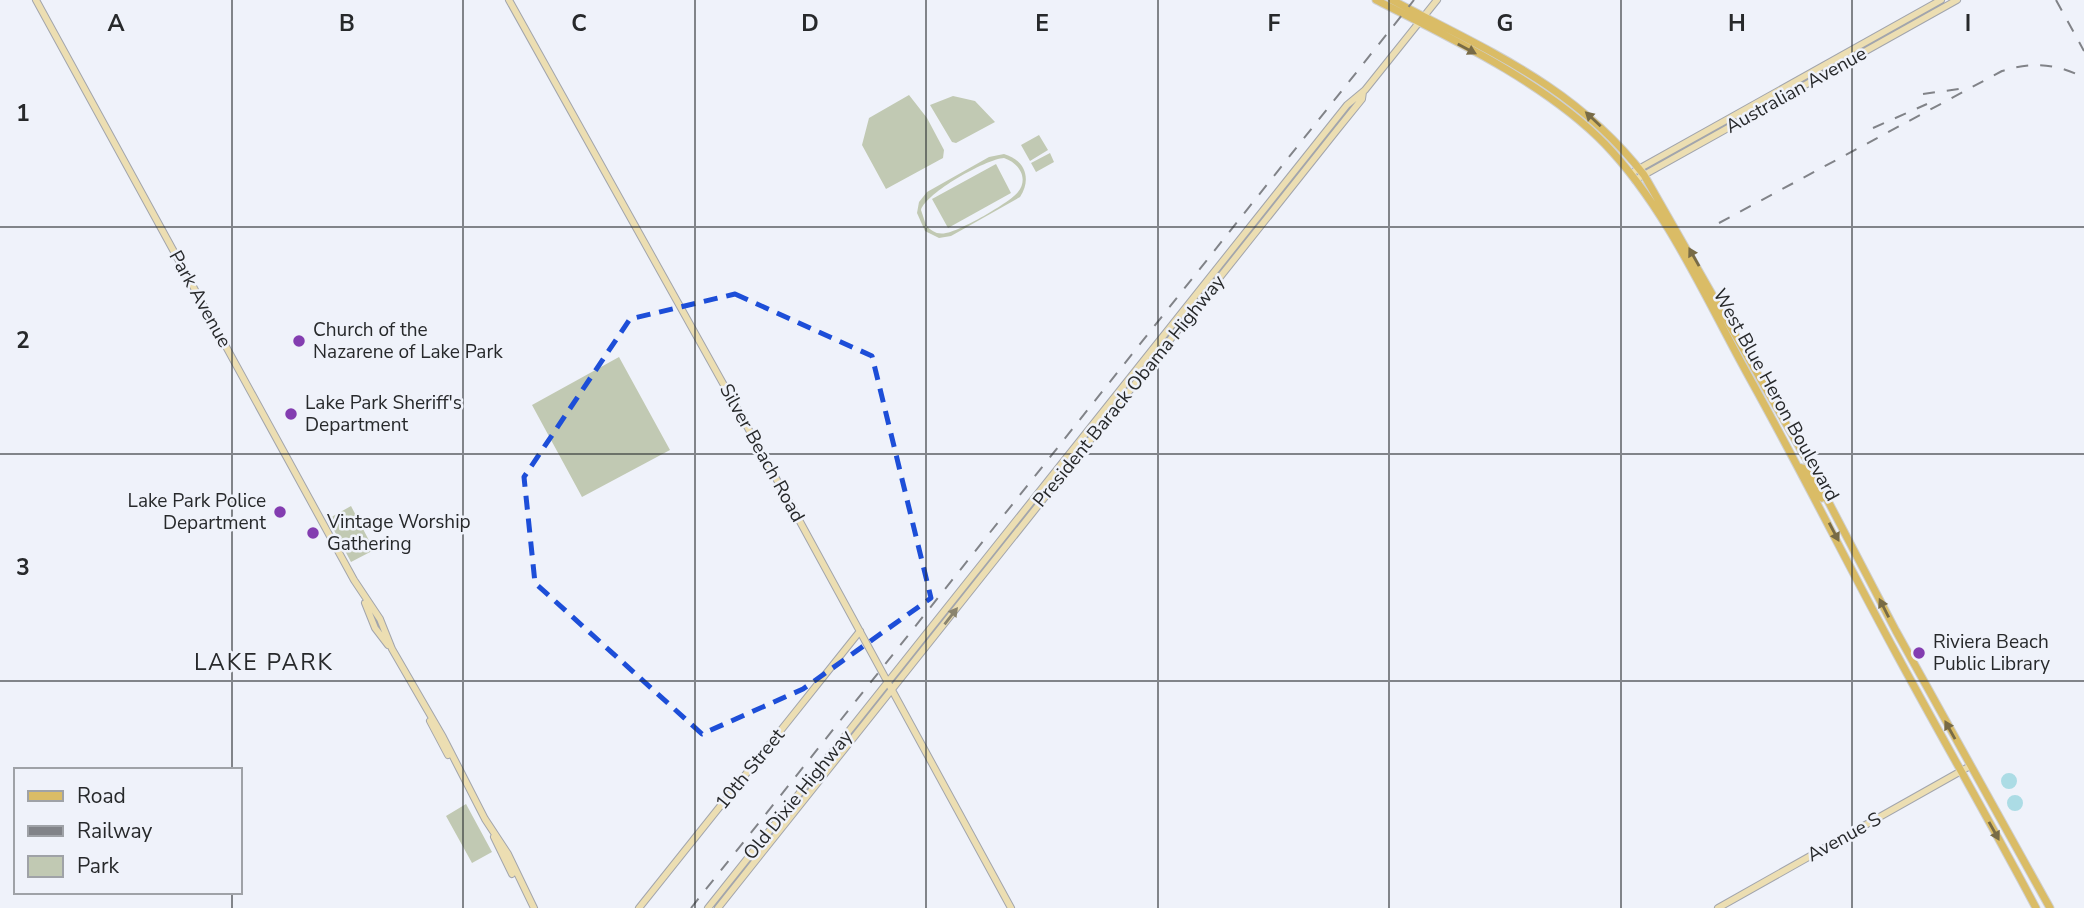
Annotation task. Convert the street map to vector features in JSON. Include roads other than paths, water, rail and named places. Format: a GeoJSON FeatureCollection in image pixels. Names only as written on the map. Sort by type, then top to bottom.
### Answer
{"type":"FeatureCollection","features":[{"type":"Feature","properties":{"kind":"main road","name":"West Blue Heron Boulevard"},"geometry":{"type":"LineString","coordinates":[[1376,0],[1526,70],[1565,95],[1610,135],[1642,172],[1835,511],[1970,766],[2050,908]]}},
{"type":"Feature","properties":{"kind":"main road","name":"West Blue Heron Boulevard"},"geometry":{"type":"LineString","coordinates":[[1392,0],[1558,103],[1603,143],[1633,177],[1670,235],[1772,418],[2036,908]]}},
{"type":"Feature","properties":{"kind":"main road"},"geometry":{"type":"LineString","coordinates":[[1772,418],[1777,419],[1798,454],[1805,457]]}},
{"type":"Feature","properties":{"kind":"main road"},"geometry":{"type":"LineString","coordinates":[[1799,467],[1806,469],[1827,506],[1835,511]]}},
{"type":"Feature","properties":{"kind":"street","name":"Park Avenue"},"geometry":{"type":"LineString","coordinates":[[36,0],[364,598],[375,628],[392,649],[429,716],[438,740],[453,761],[491,828],[503,857],[534,908]]}},
{"type":"Feature","properties":{"kind":"street","name":"Silver Beach Road"},"geometry":{"type":"LineString","coordinates":[[509,0],[1011,908]]}},
{"type":"Feature","properties":{"kind":"street","name":"President Barack Obama Highway"},"geometry":{"type":"LineString","coordinates":[[890,685],[1362,99],[1363,92],[1437,0]]}},
{"type":"Feature","properties":{"kind":"street","name":"Australian Avenue"},"geometry":{"type":"LineString","coordinates":[[1642,172],[1941,0]]}},
{"type":"Feature","properties":{"kind":"street","name":"Australian Avenue"},"geometry":{"type":"LineString","coordinates":[[1633,177],[1956,0]]}},
{"type":"Feature","properties":{"kind":"street","name":"10th Street"},"geometry":{"type":"LineString","coordinates":[[639,908],[860,631]]}},
{"type":"Feature","properties":{"kind":"street","name":"Old Dixie Highway"},"geometry":{"type":"LineString","coordinates":[[708,908],[890,685]]}},
{"type":"Feature","properties":{"kind":"street","name":"Old Dixie Highway"},"geometry":{"type":"LineString","coordinates":[[718,908],[890,685]]}},
{"type":"Feature","properties":{"kind":"street","name":"Avenue S"},"geometry":{"type":"LineString","coordinates":[[1718,908],[1970,766]]}},
{"type":"Feature","properties":{"kind":"water"},"geometry":{"type":"Polygon","coordinates":[[[2006,773],[2012,773],[2017,781],[2015,787],[2006,789],[2001,784],[2001,778],[2006,773]]]}},
{"type":"Feature","properties":{"kind":"water"},"geometry":{"type":"Polygon","coordinates":[[[2015,795],[2021,797],[2021,809],[2015,811],[2009,809],[2007,803],[2009,797],[2015,795]]]}},
{"type":"Feature","properties":{"kind":"railway"},"geometry":{"type":"LineString","coordinates":[[691,908],[1414,0]]}},
{"type":"Feature","properties":{"kind":"railway"},"geometry":{"type":"LineString","coordinates":[[2056,0],[2084,51]]}},
{"type":"Feature","properties":{"kind":"railway"},"geometry":{"type":"LineString","coordinates":[[1719,223],[2002,71],[2033,65],[2064,69],[2084,78]]}},
{"type":"Feature","properties":{"kind":"railway"},"geometry":{"type":"LineString","coordinates":[[1923,94],[1959,89]]}},
{"type":"Feature","properties":{"kind":"railway"},"geometry":{"type":"LineString","coordinates":[[1873,128],[1927,104]]}},
{"type":"Feature","properties":{"kind":"place","name":"Church of the Nazarene of Lake Park"},"geometry":{"type":"Point","coordinates":[299,341]}},
{"type":"Feature","properties":{"kind":"place","name":"Lake Park Sheriff's Department"},"geometry":{"type":"Point","coordinates":[291,414]}},
{"type":"Feature","properties":{"kind":"place","name":"Lake Park Police Department"},"geometry":{"type":"Point","coordinates":[280,512]}},
{"type":"Feature","properties":{"kind":"place","name":"Vintage Worship Gathering"},"geometry":{"type":"Point","coordinates":[313,533]}},
{"type":"Feature","properties":{"kind":"place","name":"Riviera Beach Public Library"},"geometry":{"type":"Point","coordinates":[1919,653]}},
{"type":"Feature","properties":{"kind":"district","name":"LAKE PARK"},"geometry":{"type":"Point","coordinates":[264,662]}}]}
